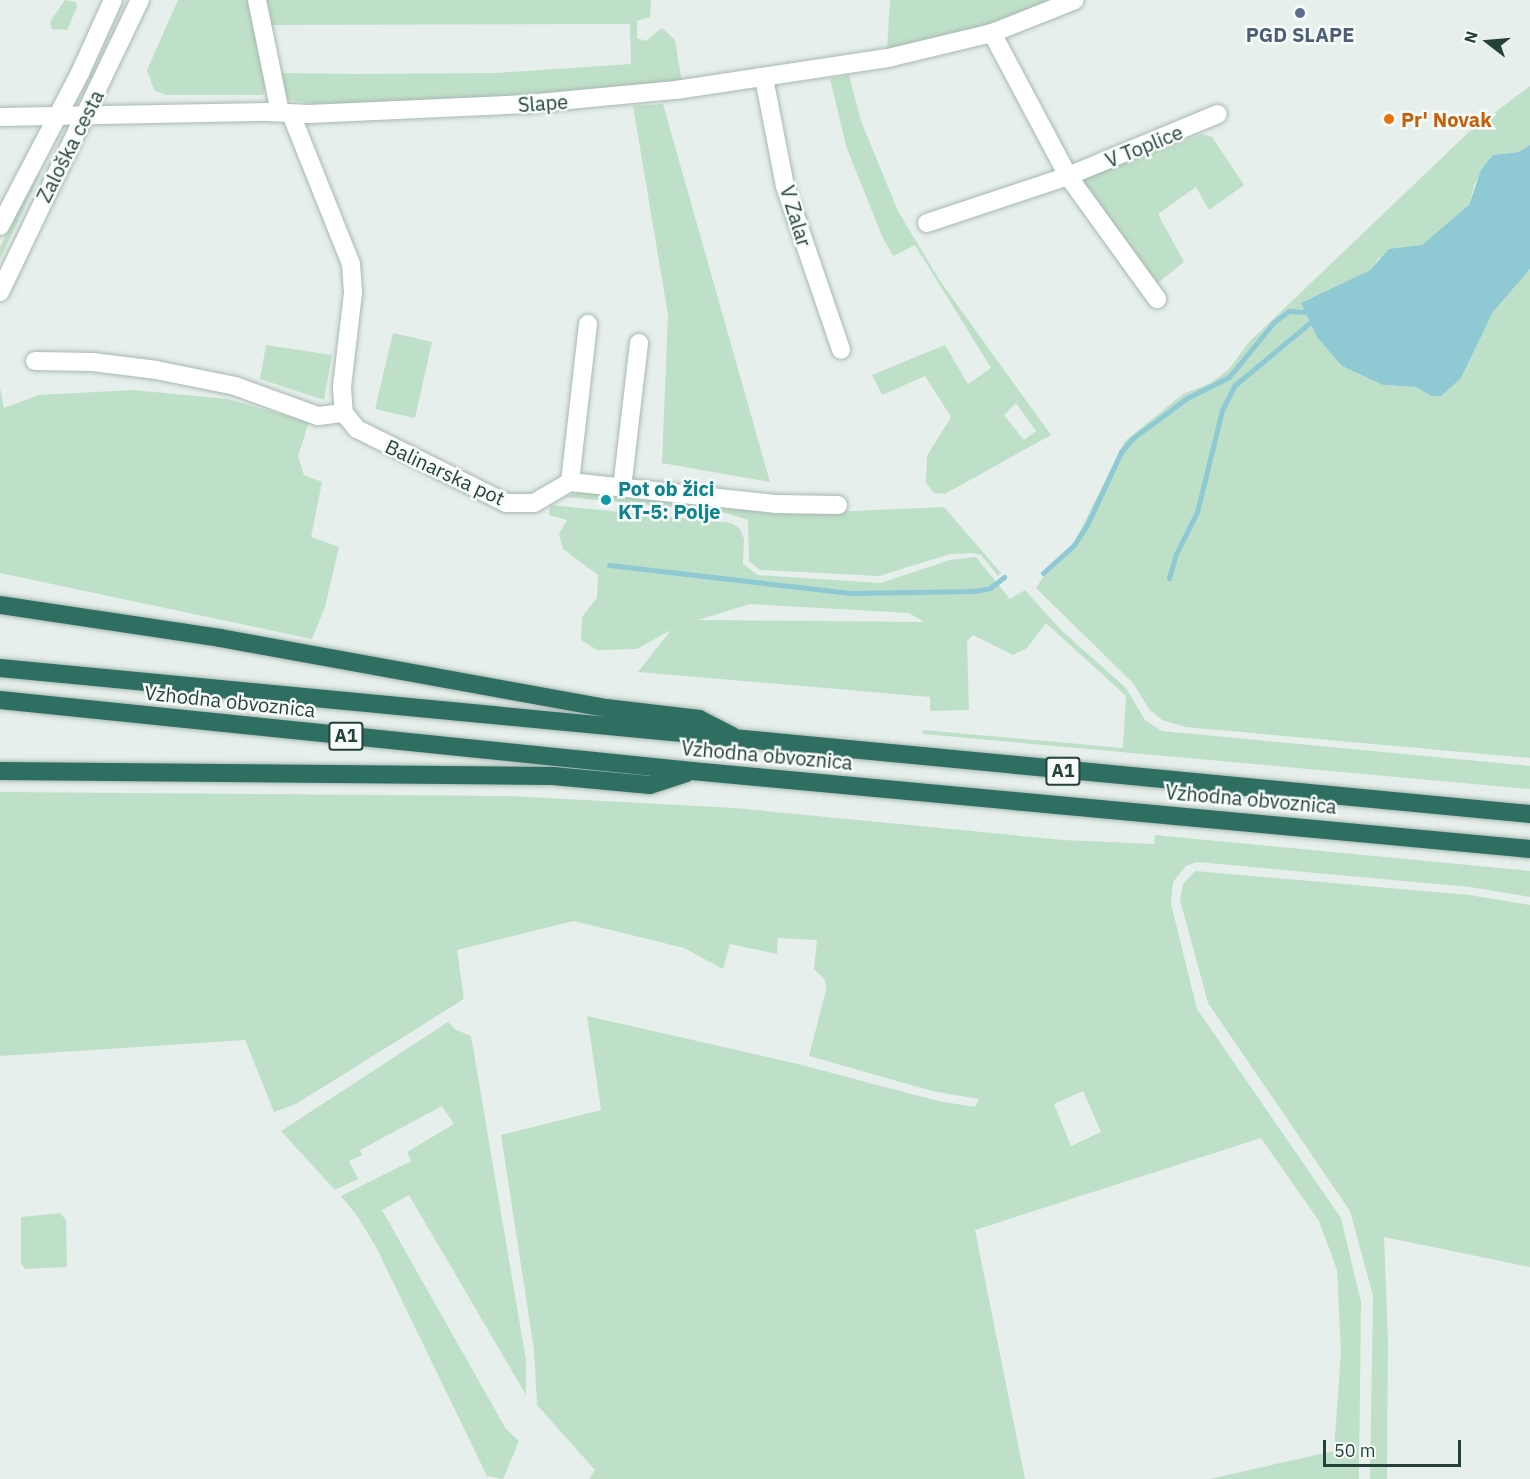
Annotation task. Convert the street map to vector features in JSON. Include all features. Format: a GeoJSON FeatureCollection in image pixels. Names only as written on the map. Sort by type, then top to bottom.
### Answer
{"type":"FeatureCollection","features":[{"type":"Feature","properties":{"kind":"highway"},"geometry":{"type":"LineString","coordinates":[[0,605],[220,638],[606,708],[699,719],[741,741]]}},
{"type":"Feature","properties":{"kind":"highway","name":"Vzhodna obvoznica"},"geometry":{"type":"LineString","coordinates":[[0,668],[741,741],[1530,814]]}},
{"type":"Feature","properties":{"kind":"highway","name":"Vzhodna obvoznica"},"geometry":{"type":"LineString","coordinates":[[0,700],[692,771],[1530,849]]}},
{"type":"Feature","properties":{"kind":"highway"},"geometry":{"type":"LineString","coordinates":[[0,771],[553,776],[650,785],[692,771]]}},
{"type":"Feature","properties":{"kind":"street","name":"Zaloška cesta"},"geometry":{"type":"LineString","coordinates":[[0,226],[113,0]]}},
{"type":"Feature","properties":{"kind":"street","name":"Zaloška cesta"},"geometry":{"type":"LineString","coordinates":[[0,292],[27,229],[86,116],[140,0]]}},
{"type":"Feature","properties":{"kind":"street"},"geometry":{"type":"LineString","coordinates":[[35,361],[93,362],[156,370],[235,386],[318,416],[344,413],[342,387],[353,293],[351,264],[285,113],[257,0]]}},
{"type":"Feature","properties":{"kind":"street","name":"Slape"},"geometry":{"type":"LineString","coordinates":[[0,117],[285,113],[527,104],[764,78],[888,58],[992,33],[1075,0]]}},
{"type":"Feature","properties":{"kind":"street"},"geometry":{"type":"LineString","coordinates":[[992,33],[1068,176],[1157,299]]}},
{"type":"Feature","properties":{"kind":"street","name":"V Zalar"},"geometry":{"type":"LineString","coordinates":[[764,78],[785,186],[841,350]]}},
{"type":"Feature","properties":{"kind":"street","name":"V Toplice"},"geometry":{"type":"LineString","coordinates":[[927,223],[1068,176],[1218,114]]}},
{"type":"Feature","properties":{"kind":"street"},"geometry":{"type":"LineString","coordinates":[[588,324],[570,482],[775,504],[838,505]]}},
{"type":"Feature","properties":{"kind":"street"},"geometry":{"type":"LineString","coordinates":[[622,488],[639,343]]}},
{"type":"Feature","properties":{"kind":"street","name":"Balinarska pot"},"geometry":{"type":"LineString","coordinates":[[344,413],[357,429],[494,500],[516,505],[534,503],[570,482]]}},
{"type":"Feature","properties":{"kind":"green space"},"geometry":{"type":"Polygon","coordinates":[[[65,0],[76,2],[77,7],[67,30],[52,29],[50,22],[65,0]]]}},
{"type":"Feature","properties":{"kind":"green space"},"geometry":{"type":"Polygon","coordinates":[[[178,0],[252,0],[267,83],[263,95],[165,95],[154,90],[147,70],[178,0]]]}},
{"type":"Feature","properties":{"kind":"green space"},"geometry":{"type":"Polygon","coordinates":[[[262,0],[651,0],[650,17],[637,21],[637,38],[646,41],[662,28],[675,40],[682,82],[449,101],[314,104],[289,100],[282,95],[262,0]],[[630,24],[271,25],[280,73],[496,73],[631,64],[630,24]]]}},
{"type":"Feature","properties":{"kind":"green space"},"geometry":{"type":"Polygon","coordinates":[[[890,0],[1054,0],[975,31],[887,50],[890,0]]]}},
{"type":"Feature","properties":{"kind":"green space"},"geometry":{"type":"Polygon","coordinates":[[[849,75],[861,121],[898,211],[940,281],[1051,435],[945,494],[934,493],[926,483],[927,456],[951,417],[925,376],[882,395],[872,375],[945,345],[968,384],[991,368],[915,245],[893,256],[882,236],[847,149],[830,79],[849,75]],[[1016,403],[1004,415],[1024,440],[1036,431],[1016,403]]]}},
{"type":"Feature","properties":{"kind":"green space"},"geometry":{"type":"Polygon","coordinates":[[[1530,86],[1530,145],[1519,152],[1493,155],[1475,183],[1469,205],[1445,230],[1422,246],[1379,258],[1370,270],[1301,303],[1342,366],[1383,385],[1416,387],[1431,396],[1461,378],[1493,312],[1530,269],[1530,758],[1185,727],[1162,720],[1149,709],[1133,683],[1036,588],[1051,565],[1071,549],[1125,441],[1183,394],[1209,384],[1229,369],[1249,342],[1469,132],[1530,86]]]}},
{"type":"Feature","properties":{"kind":"green space"},"geometry":{"type":"Polygon","coordinates":[[[663,104],[770,482],[662,463],[668,315],[633,106],[663,104]]]}},
{"type":"Feature","properties":{"kind":"green space"},"geometry":{"type":"Polygon","coordinates":[[[1202,134],[1212,137],[1244,185],[1209,210],[1196,187],[1158,214],[1184,262],[1154,286],[1079,179],[1202,134]]]}},
{"type":"Feature","properties":{"kind":"green space"},"geometry":{"type":"Polygon","coordinates":[[[40,175],[0,259],[0,247],[35,176],[40,175]]]}},
{"type":"Feature","properties":{"kind":"green space"},"geometry":{"type":"Polygon","coordinates":[[[393,333],[432,342],[415,418],[375,409],[393,333]]]}},
{"type":"Feature","properties":{"kind":"green space"},"geometry":{"type":"Polygon","coordinates":[[[266,345],[332,355],[324,400],[260,379],[266,345]]]}},
{"type":"Feature","properties":{"kind":"green space"},"geometry":{"type":"Polygon","coordinates":[[[0,388],[4,408],[39,395],[133,390],[228,399],[309,422],[298,456],[304,475],[322,482],[311,537],[339,547],[325,607],[312,639],[0,573],[0,388]]]}},
{"type":"Feature","properties":{"kind":"green space"},"geometry":{"type":"Polygon","coordinates":[[[583,491],[807,513],[944,507],[1001,573],[998,576],[981,555],[973,553],[950,554],[879,576],[760,570],[749,561],[748,520],[723,512],[565,497],[583,491]]]}},
{"type":"Feature","properties":{"kind":"green space"},"geometry":{"type":"Polygon","coordinates":[[[550,505],[731,523],[740,529],[744,539],[743,564],[758,575],[881,583],[950,560],[976,557],[1010,599],[1025,590],[1061,630],[1126,688],[1145,720],[1162,731],[1530,766],[1530,789],[923,734],[923,730],[1123,748],[1126,696],[1046,623],[1027,648],[1013,655],[973,635],[967,641],[969,710],[930,711],[930,697],[638,672],[671,630],[637,649],[597,650],[581,640],[582,617],[597,598],[598,575],[563,549],[559,534],[567,520],[549,515],[550,505]],[[750,604],[698,620],[924,622],[909,613],[750,604]]]}},
{"type":"Feature","properties":{"kind":"green space"},"geometry":{"type":"Polygon","coordinates":[[[0,792],[510,796],[735,808],[1063,840],[1154,844],[1155,835],[1530,871],[1530,897],[1470,887],[1197,862],[1186,866],[1173,882],[1171,904],[1197,1009],[1341,1218],[1361,1302],[1359,1479],[1209,1479],[1334,1451],[1341,1352],[1337,1270],[1319,1221],[1261,1138],[975,1230],[1025,1479],[589,1479],[595,1470],[537,1405],[534,1350],[501,1135],[601,1110],[587,1016],[798,1064],[938,1101],[975,1107],[979,1099],[932,1091],[809,1056],[826,990],[825,980],[814,969],[817,940],[778,938],[777,954],[730,944],[723,969],[684,948],[574,921],[457,950],[464,999],[296,1104],[274,1112],[245,1040],[0,1056],[0,792]],[[1083,1091],[1054,1104],[1071,1146],[1101,1132],[1083,1091]]]}},
{"type":"Feature","properties":{"kind":"green space"},"geometry":{"type":"Polygon","coordinates":[[[1195,871],[1469,895],[1530,905],[1530,1267],[1384,1237],[1388,1341],[1387,1479],[1370,1479],[1373,1296],[1350,1211],[1208,1003],[1180,900],[1183,884],[1195,871]]]}},
{"type":"Feature","properties":{"kind":"green space"},"geometry":{"type":"Polygon","coordinates":[[[448,1022],[456,1030],[471,1036],[526,1360],[526,1395],[409,1195],[382,1210],[506,1429],[519,1441],[503,1479],[487,1476],[376,1247],[358,1217],[341,1196],[411,1161],[407,1152],[454,1124],[442,1106],[360,1150],[362,1155],[349,1161],[358,1179],[335,1190],[281,1131],[448,1022]]]}},
{"type":"Feature","properties":{"kind":"green space"},"geometry":{"type":"Polygon","coordinates":[[[60,1213],[66,1220],[67,1267],[25,1269],[21,1263],[21,1217],[60,1213]]]}},
{"type":"Feature","properties":{"kind":"water"},"geometry":{"type":"Polygon","coordinates":[[[1530,145],[1530,269],[1493,312],[1461,378],[1441,396],[1431,396],[1416,387],[1383,385],[1342,366],[1317,337],[1301,303],[1370,270],[1389,249],[1422,245],[1469,205],[1481,170],[1493,155],[1519,152],[1530,145]]]}},
{"type":"Feature","properties":{"kind":"waterway"},"geometry":{"type":"LineString","coordinates":[[1043,573],[1074,545],[1087,525],[1121,452],[1133,438],[1187,398],[1229,377],[1274,322],[1289,311],[1306,312]]}},
{"type":"Feature","properties":{"kind":"waterway"},"geometry":{"type":"LineString","coordinates":[[1169,578],[1176,554],[1197,512],[1222,410],[1235,385],[1311,322]]}},
{"type":"Feature","properties":{"kind":"waterway"},"geometry":{"type":"LineString","coordinates":[[609,565],[852,593],[975,591],[990,588],[1004,577]]}},
{"type":"Feature","properties":{"kind":"place","name":"PGD SLAPE"},"geometry":{"type":"Point","coordinates":[1300,13]}},
{"type":"Feature","properties":{"kind":"place","name":"Pr' Novak"},"geometry":{"type":"Point","coordinates":[1389,119]}},
{"type":"Feature","properties":{"kind":"place","name":"Pot ob žici KT-5: Polje"},"geometry":{"type":"Point","coordinates":[606,500]}}]}
